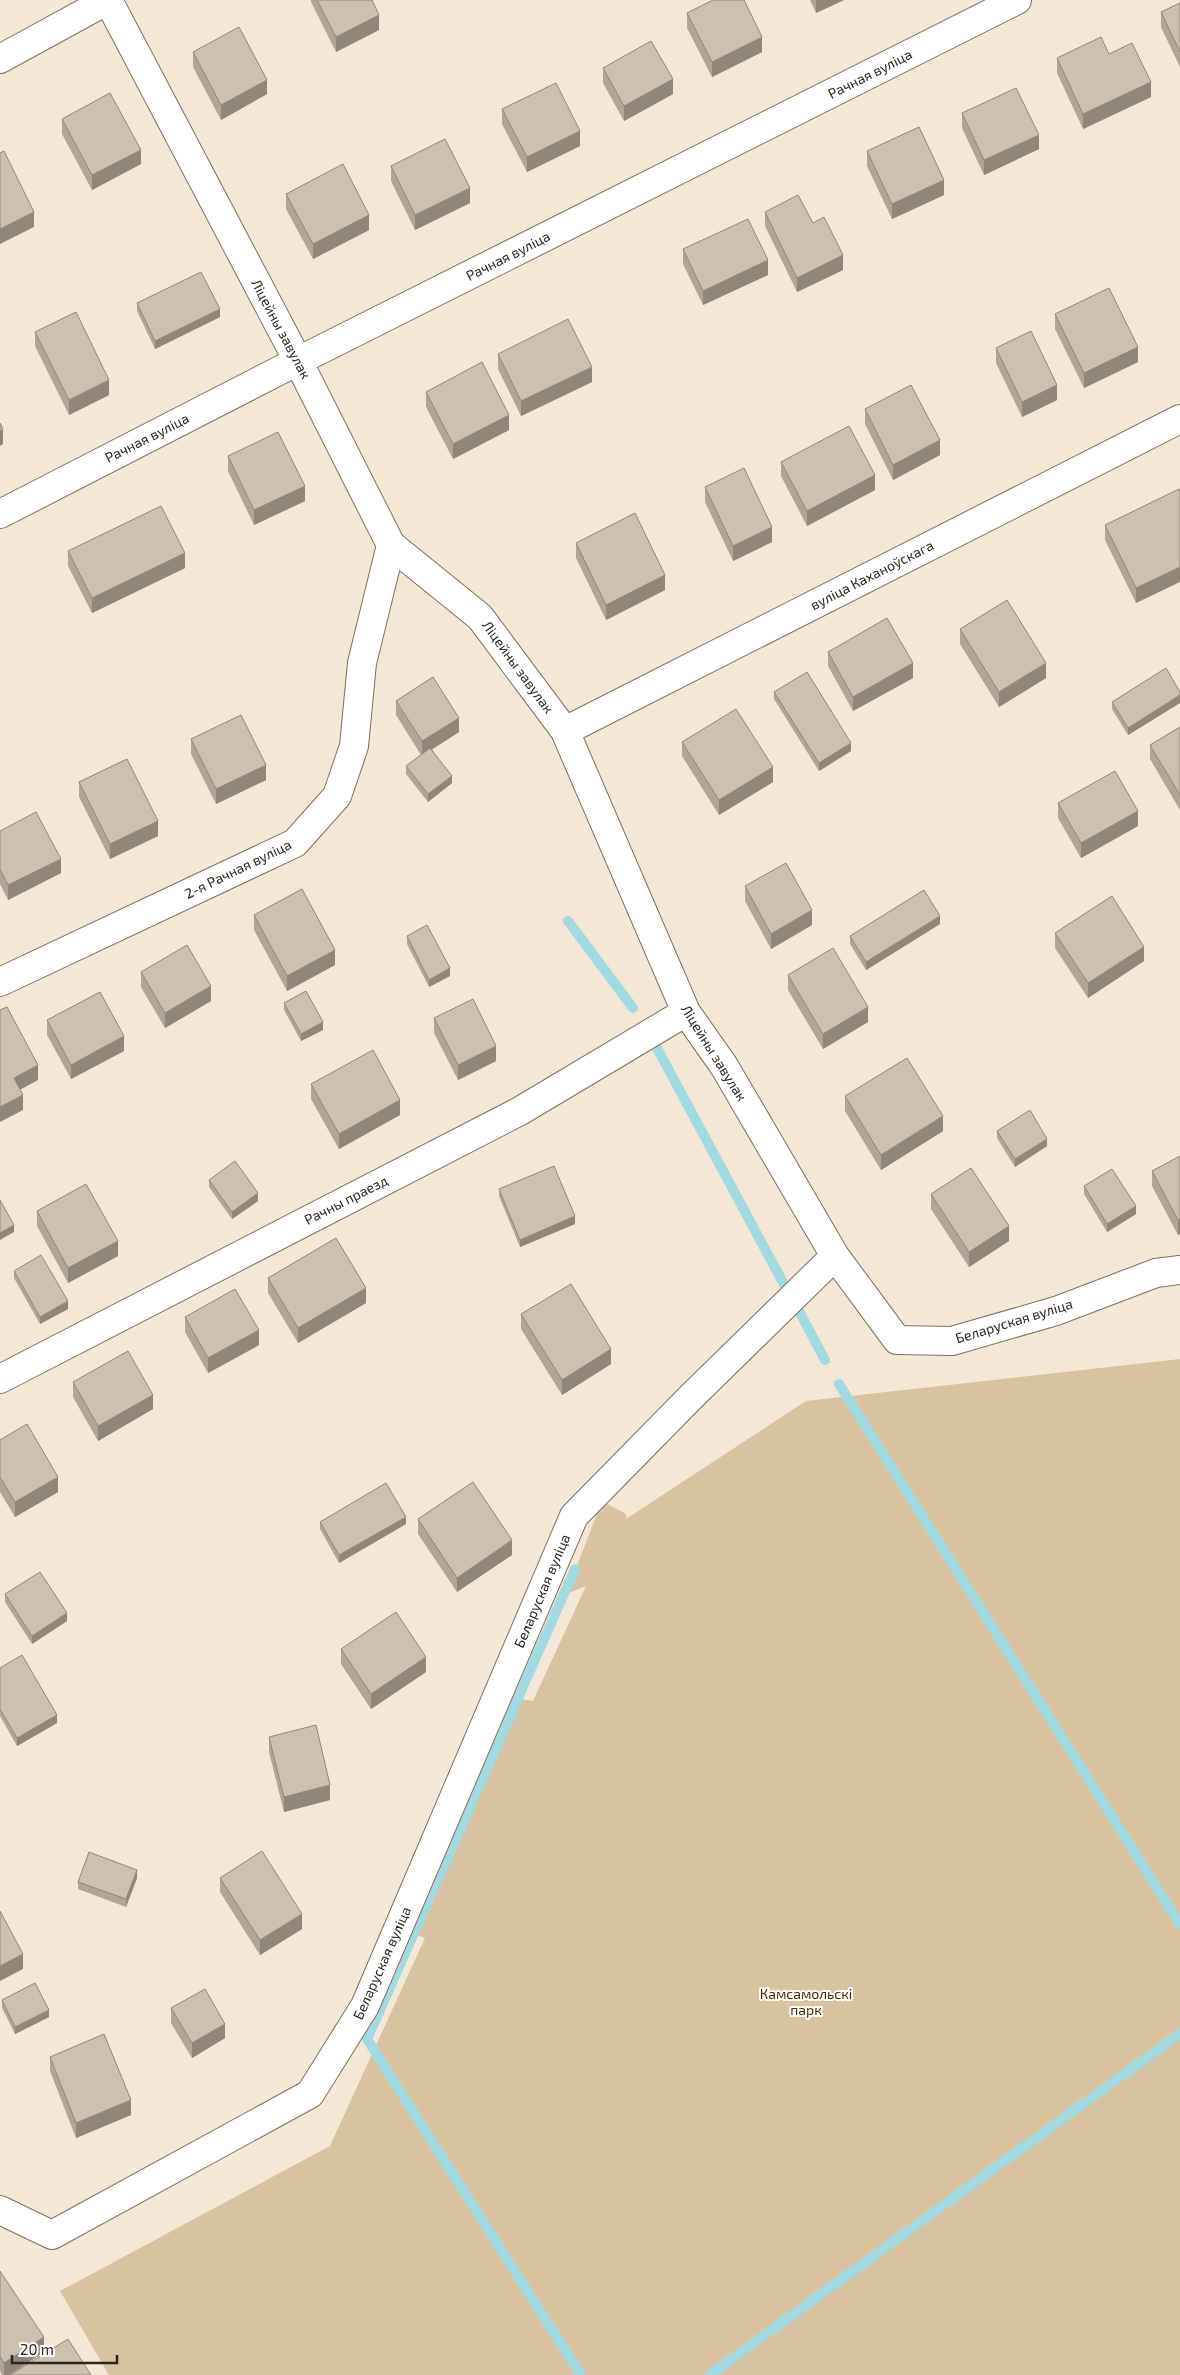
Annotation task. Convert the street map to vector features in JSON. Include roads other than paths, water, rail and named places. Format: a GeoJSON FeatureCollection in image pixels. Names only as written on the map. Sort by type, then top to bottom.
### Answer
{"type":"FeatureCollection","features":[{"type":"Feature","properties":{"kind":"street"},"geometry":{"type":"LineString","coordinates":[[0,59],[108,0]]}},
{"type":"Feature","properties":{"kind":"street","name":"Ліцейны завулак"},"geometry":{"type":"LineString","coordinates":[[108,0],[298,361],[391,545],[480,617],[565,731],[686,1012],[724,1066],[836,1256]]}},
{"type":"Feature","properties":{"kind":"street","name":"Рачная вуліца"},"geometry":{"type":"LineString","coordinates":[[0,514],[298,361],[1018,0]]}},
{"type":"Feature","properties":{"kind":"street","name":"вуліца Каханоўскага"},"geometry":{"type":"LineString","coordinates":[[565,731],[1180,419]]}},
{"type":"Feature","properties":{"kind":"street","name":"2-я Рачная вуліца"},"geometry":{"type":"LineString","coordinates":[[0,982],[295,844],[337,796],[354,746],[362,663],[391,545]]}},
{"type":"Feature","properties":{"kind":"street","name":"Рачны праезд"},"geometry":{"type":"LineString","coordinates":[[0,1379],[520,1111],[686,1012]]}},
{"type":"Feature","properties":{"kind":"street","name":"Беларуская вуліца"},"geometry":{"type":"LineString","coordinates":[[0,2210],[52,2235],[310,2094],[365,2006],[574,1516],[691,1397],[836,1256],[897,1340],[952,1341],[1056,1311],[1156,1273],[1180,1270]]}},
{"type":"Feature","properties":{"kind":"waterway"},"geometry":{"type":"LineString","coordinates":[[568,921],[633,1008]]}},
{"type":"Feature","properties":{"kind":"waterway"},"geometry":{"type":"LineString","coordinates":[[650,1035],[787,1290]]}},
{"type":"Feature","properties":{"kind":"waterway"},"geometry":{"type":"LineString","coordinates":[[799,1311],[825,1360]]}},
{"type":"Feature","properties":{"kind":"waterway"},"geometry":{"type":"LineString","coordinates":[[839,1384],[1180,1924]]}},
{"type":"Feature","properties":{"kind":"waterway"},"geometry":{"type":"LineString","coordinates":[[575,1569],[367,2039],[581,2375]]}},
{"type":"Feature","properties":{"kind":"waterway"},"geometry":{"type":"LineString","coordinates":[[709,2375],[1180,2033]]}},
{"type":"Feature","properties":{"kind":"park label","name":"Камсамольскі парк"},"geometry":{"type":"Point","coordinates":[806,2002]}}]}
